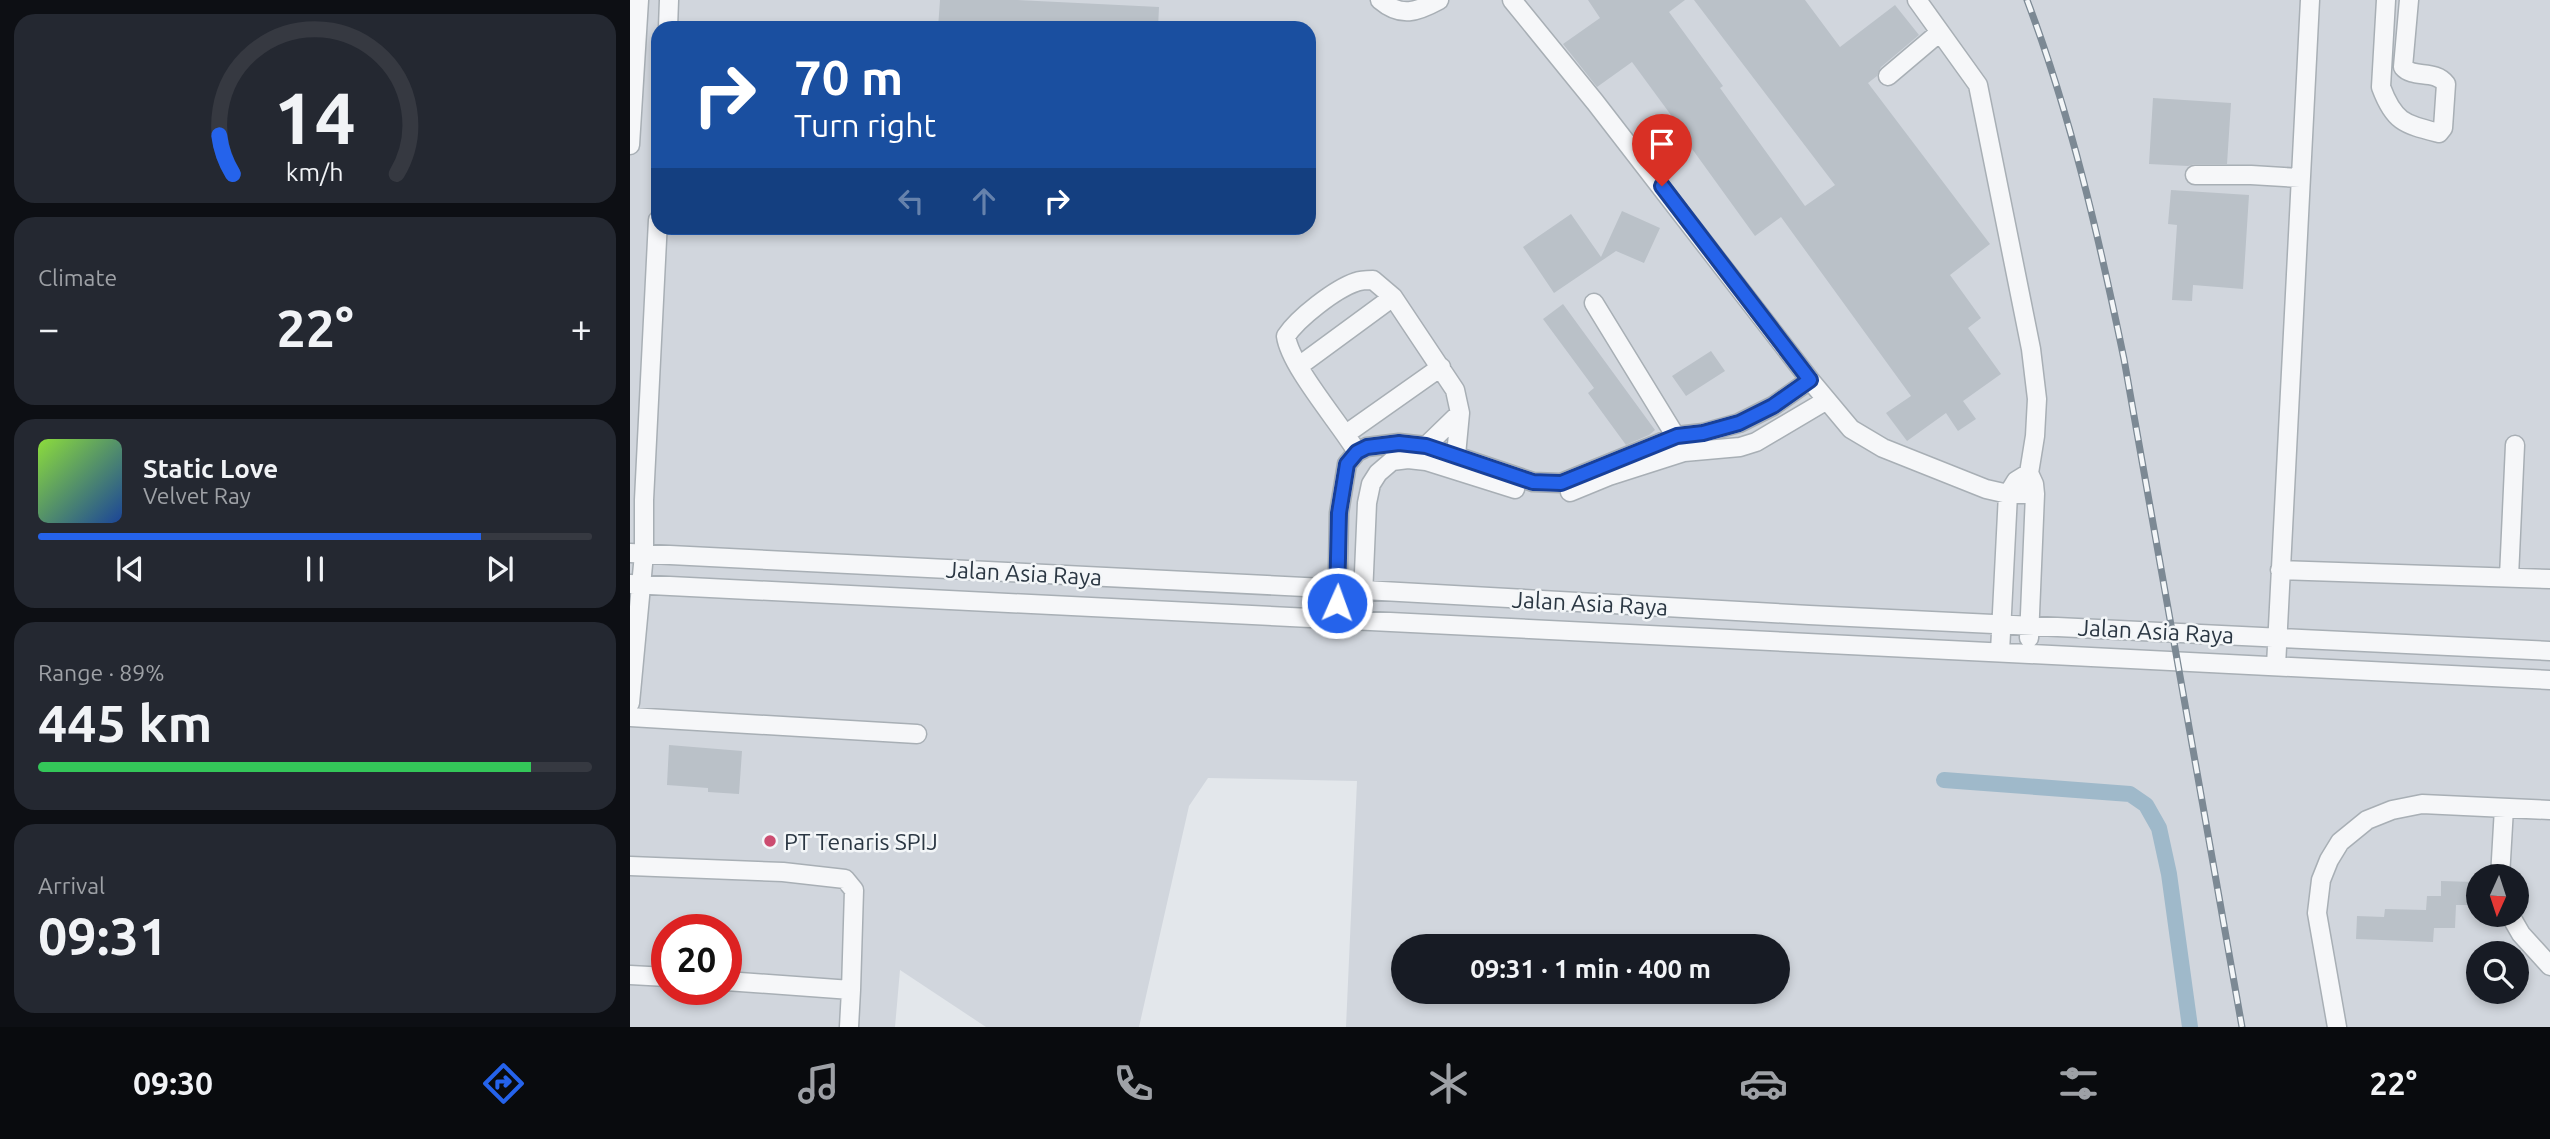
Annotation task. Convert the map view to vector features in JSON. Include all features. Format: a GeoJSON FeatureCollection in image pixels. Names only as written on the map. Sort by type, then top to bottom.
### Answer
{"type":"FeatureCollection","features":[{"type":"Feature","properties":{"kind":"street"},"geometry":{"type":"LineString","coordinates":[[630,145],[639,0]]}},
{"type":"Feature","properties":{"kind":"street"},"geometry":{"type":"LineString","coordinates":[[668,21],[669,0]]}},
{"type":"Feature","properties":{"kind":"street"},"geometry":{"type":"LineString","coordinates":[[1380,0],[1389,8],[1403,12],[1421,9],[1439,0]]}},
{"type":"Feature","properties":{"kind":"street"},"geometry":{"type":"LineString","coordinates":[[1512,0],[1679,207],[1810,380],[1852,429],[1884,448],[1986,489],[2008,494],[2035,494]]}},
{"type":"Feature","properties":{"kind":"street"},"geometry":{"type":"LineString","coordinates":[[1917,0],[1978,85],[2031,349],[2036,387],[2035,436],[2029,473],[2035,494],[2028,653]]}},
{"type":"Feature","properties":{"kind":"street"},"geometry":{"type":"LineString","coordinates":[[2276,666],[2276,637],[2295,571],[2300,178],[2310,0]]}},
{"type":"Feature","properties":{"kind":"street"},"geometry":{"type":"LineString","coordinates":[[2386,0],[2381,87],[2386,100],[2391,111],[2402,120],[2439,133],[2443,128],[2446,84],[2437,76],[2404,70],[2409,0]]}},
{"type":"Feature","properties":{"kind":"street"},"geometry":{"type":"LineString","coordinates":[[1888,76],[1940,32]]}},
{"type":"Feature","properties":{"kind":"street"},"geometry":{"type":"LineString","coordinates":[[2195,175],[2300,178]]}},
{"type":"Feature","properties":{"kind":"street"},"geometry":{"type":"LineString","coordinates":[[630,703],[637,554],[644,500],[657,235]]}},
{"type":"Feature","properties":{"kind":"street"},"geometry":{"type":"LineString","coordinates":[[1357,452],[1287,348],[1286,336],[1293,325],[1333,296],[1358,281],[1373,280],[1393,297],[1455,390],[1460,414],[1454,462]]}},
{"type":"Feature","properties":{"kind":"street"},"geometry":{"type":"LineString","coordinates":[[1299,366],[1393,297]]}},
{"type":"Feature","properties":{"kind":"street"},"geometry":{"type":"LineString","coordinates":[[1594,303],[1680,444]]}},
{"type":"Feature","properties":{"kind":"street"},"geometry":{"type":"LineString","coordinates":[[1346,434],[1441,367]]}},
{"type":"Feature","properties":{"kind":"street"},"geometry":{"type":"LineString","coordinates":[[1337,618],[1339,513],[1347,464],[1357,452],[1367,447],[1399,443],[1423,453],[1533,482],[1579,482],[1703,433],[1739,423],[1773,406],[1810,380]]}},
{"type":"Feature","properties":{"kind":"street"},"geometry":{"type":"LineString","coordinates":[[1680,444],[1740,447],[1756,442],[1827,400]]}},
{"type":"Feature","properties":{"kind":"street"},"geometry":{"type":"LineString","coordinates":[[1362,620],[1371,484],[1378,473],[1392,461],[1423,453],[1460,414]]}},
{"type":"Feature","properties":{"kind":"street"},"geometry":{"type":"LineString","coordinates":[[2509,577],[2515,445]]}},
{"type":"Feature","properties":{"kind":"street"},"geometry":{"type":"LineString","coordinates":[[2000,652],[2008,494],[2016,481],[2029,473]]}},
{"type":"Feature","properties":{"kind":"street","name":"Jalan Asia Raya"},"geometry":{"type":"LineString","coordinates":[[637,554],[2550,651]]}},
{"type":"Feature","properties":{"kind":"street"},"geometry":{"type":"LineString","coordinates":[[2295,571],[2550,579]]}},
{"type":"Feature","properties":{"kind":"street","name":"Jalan Asia Raya"},"geometry":{"type":"LineString","coordinates":[[636,584],[2550,680]]}},
{"type":"Feature","properties":{"kind":"street"},"geometry":{"type":"LineString","coordinates":[[1809,615],[1809,642]]}},
{"type":"Feature","properties":{"kind":"street"},"geometry":{"type":"LineString","coordinates":[[630,717],[917,734]]}},
{"type":"Feature","properties":{"kind":"street"},"geometry":{"type":"LineString","coordinates":[[2337,1027],[2318,913],[2321,880],[2340,842],[2367,820],[2392,810],[2423,804],[2550,810]]}},
{"type":"Feature","properties":{"kind":"street"},"geometry":{"type":"LineString","coordinates":[[2501,864],[2504,808]]}},
{"type":"Feature","properties":{"kind":"street"},"geometry":{"type":"LineString","coordinates":[[630,866],[783,872],[845,880],[854,890],[849,1027]]}},
{"type":"Feature","properties":{"kind":"street"},"geometry":{"type":"LineString","coordinates":[[2518,928],[2550,966]]}},
{"type":"Feature","properties":{"kind":"street"},"geometry":{"type":"LineString","coordinates":[[630,975],[651,976]]}},
{"type":"Feature","properties":{"kind":"street"},"geometry":{"type":"LineString","coordinates":[[742,982],[850,990]]}},
{"type":"Feature","properties":{"kind":"shaded area"},"geometry":{"type":"Polygon","coordinates":[[[630,0],[2550,0],[2550,1027],[1346,1027],[1357,781],[1208,778],[1189,806],[1139,1027],[986,1027],[900,970],[895,1027],[630,1027],[630,0]]]}},
{"type":"Feature","properties":{"kind":"building"},"geometry":{"type":"Polygon","coordinates":[[[940,0],[1017,0],[1159,7],[1158,21],[938,21],[940,0]]]}},
{"type":"Feature","properties":{"kind":"building"},"geometry":{"type":"Polygon","coordinates":[[[1588,0],[1685,0],[1669,12],[1805,206],[1835,185],[1694,0],[1805,0],[1840,47],[1895,5],[1919,35],[1881,67],[1877,76],[1868,83],[1990,244],[1950,275],[1981,318],[1968,328],[2001,374],[1963,401],[1976,419],[1958,431],[1946,413],[1907,441],[1886,413],[1911,396],[1781,217],[1755,236],[1632,62],[1597,87],[1563,44],[1600,18],[1588,0]]]}},
{"type":"Feature","properties":{"kind":"building"},"geometry":{"type":"Polygon","coordinates":[[[2153,98],[2231,103],[2227,164],[2149,164],[2153,98]]]}},
{"type":"Feature","properties":{"kind":"building"},"geometry":{"type":"Polygon","coordinates":[[[2171,190],[2249,195],[2243,289],[2193,285],[2192,301],[2172,300],[2177,225],[2168,224],[2171,190]]]}},
{"type":"Feature","properties":{"kind":"building"},"geometry":{"type":"Polygon","coordinates":[[[1622,211],[1660,228],[1644,263],[1616,251],[1554,293],[1523,247],[1571,214],[1601,257],[1622,211]]]}},
{"type":"Feature","properties":{"kind":"building"},"geometry":{"type":"Polygon","coordinates":[[[1563,304],[1655,430],[1649,435],[1626,445],[1588,393],[1594,388],[1543,319],[1563,304]]]}},
{"type":"Feature","properties":{"kind":"building"},"geometry":{"type":"Polygon","coordinates":[[[1711,351],[1725,371],[1686,396],[1672,376],[1711,351]]]}},
{"type":"Feature","properties":{"kind":"building"},"geometry":{"type":"Polygon","coordinates":[[[669,745],[742,751],[739,794],[708,792],[708,788],[667,785],[669,745]]]}},
{"type":"Feature","properties":{"kind":"building"},"geometry":{"type":"Polygon","coordinates":[[[2441,881],[2466,882],[2466,905],[2456,905],[2455,928],[2434,928],[2433,942],[2356,939],[2357,916],[2384,917],[2385,909],[2426,910],[2427,896],[2441,896],[2441,881]]]}},
{"type":"Feature","properties":{"kind":"waterway"},"geometry":{"type":"LineString","coordinates":[[1944,780],[2130,794],[2146,805],[2159,828],[2169,874],[2190,1027]]}},
{"type":"Feature","properties":{"kind":"railway"},"geometry":{"type":"LineString","coordinates":[[2027,0],[2057,88],[2083,178],[2124,359],[2242,1027]]}},
{"type":"Feature","properties":{"kind":"place","name":"PT Tenaris SPIJ"},"geometry":{"type":"Point","coordinates":[770,841]}},
{"type":"Feature","properties":{"kind":"route"},"geometry":{"type":"LineString","coordinates":[[1337,603],[1339,513],[1347,464],[1357,452],[1367,447],[1399,443],[1426,446],[1533,482],[1561,483],[1602,464],[1677,436],[1703,433],[1739,423],[1773,406],[1810,380],[1662,186]]}}]}
